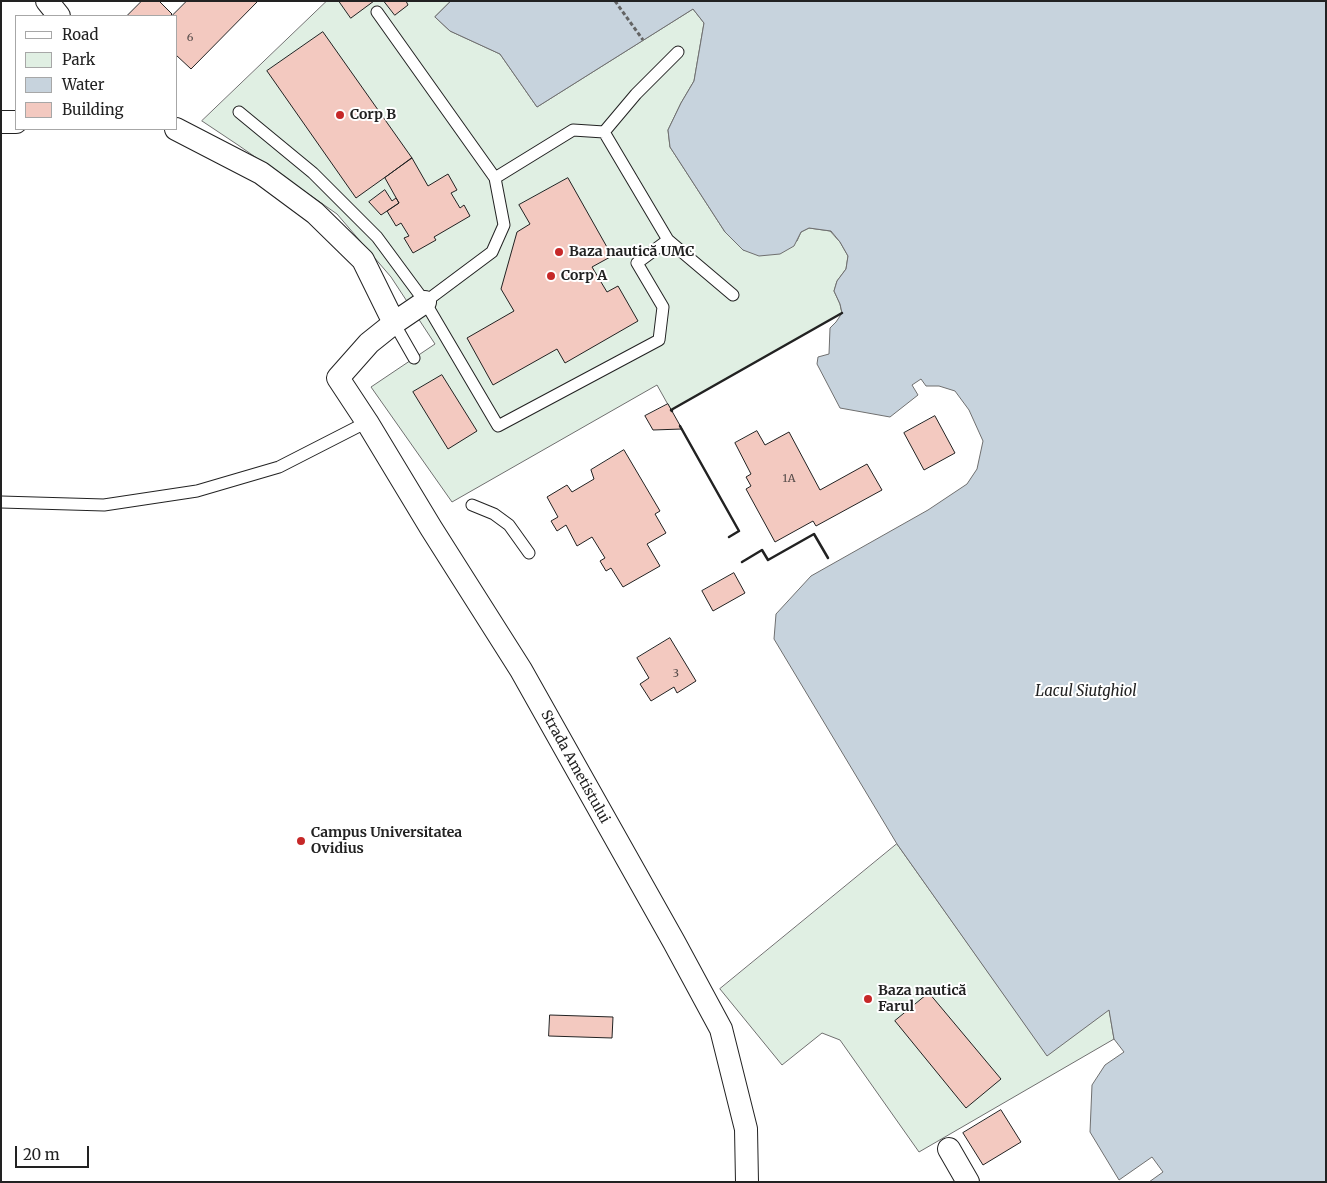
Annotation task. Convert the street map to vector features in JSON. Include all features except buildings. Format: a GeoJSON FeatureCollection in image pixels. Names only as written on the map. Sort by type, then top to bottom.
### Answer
{"type":"FeatureCollection","features":[{"type":"Feature","properties":{"kind":"street"},"geometry":{"type":"LineString","coordinates":[[47,1],[58,15]]}},
{"type":"Feature","properties":{"kind":"street"},"geometry":{"type":"LineString","coordinates":[[1,122],[15,122]]}},
{"type":"Feature","properties":{"kind":"street"},"geometry":{"type":"LineString","coordinates":[[178,129],[261,173],[315,213],[362,260],[394,323],[425,302]]}},
{"type":"Feature","properties":{"kind":"street","name":"Strada Ametistului"},"geometry":{"type":"LineString","coordinates":[[394,323],[369,343],[338,378],[520,670],[722,1029],[746,1129],[747,1182]]}},
{"type":"Feature","properties":{"kind":"street"},"geometry":{"type":"LineString","coordinates":[[949,1149],[968,1182]]}},
{"type":"Feature","properties":{"kind":"lane"},"geometry":{"type":"LineString","coordinates":[[377,12],[495,178],[504,224],[492,252],[425,302]]}},
{"type":"Feature","properties":{"kind":"lane"},"geometry":{"type":"LineString","coordinates":[[604,132],[636,94],[678,52]]}},
{"type":"Feature","properties":{"kind":"lane"},"geometry":{"type":"LineString","coordinates":[[240,112],[313,173],[377,237],[425,302],[498,426],[659,340],[663,307],[637,263],[668,240]]}},
{"type":"Feature","properties":{"kind":"lane"},"geometry":{"type":"LineString","coordinates":[[495,178],[573,130],[604,132]]}},
{"type":"Feature","properties":{"kind":"lane"},"geometry":{"type":"LineString","coordinates":[[604,132],[668,240],[733,295]]}},
{"type":"Feature","properties":{"kind":"lane"},"geometry":{"type":"LineString","coordinates":[[394,323],[414,358]]}},
{"type":"Feature","properties":{"kind":"lane"},"geometry":{"type":"LineString","coordinates":[[1,502],[104,505],[197,491],[279,467],[367,422]]}},
{"type":"Feature","properties":{"kind":"lane"},"geometry":{"type":"LineString","coordinates":[[472,505],[494,514],[509,525],[529,553]]}},
{"type":"Feature","properties":{"kind":"path"},"geometry":{"type":"LineString","coordinates":[[615,1],[643,40]]}},
{"type":"Feature","properties":{"kind":"green space","name":"Baza nautică UMC"},"geometry":{"type":"Polygon","coordinates":[[[327,1],[451,1],[435,17],[450,31],[500,54],[537,107],[693,9],[704,23],[694,81],[668,130],[670,147],[725,232],[743,250],[797,241],[801,232],[809,228],[830,231],[840,242],[848,256],[846,269],[837,281],[834,291],[842,313],[671,410],[657,385],[452,502],[371,387],[435,344],[391,277],[337,214],[202,121],[327,1]]]}},
{"type":"Feature","properties":{"kind":"green space","name":"Baza nautică Farul"},"geometry":{"type":"Polygon","coordinates":[[[897,844],[1047,1055],[1109,1009],[1114,1039],[919,1152],[840,1040],[822,1033],[782,1065],[720,989],[897,844]]]}},
{"type":"Feature","properties":{"kind":"water","name":"Lacul Siutghiol"},"geometry":{"type":"Polygon","coordinates":[[[451,1],[1326,1],[1326,1182],[1149,1182],[1163,1172],[1152,1157],[1119,1180],[1090,1132],[1092,1085],[1105,1065],[1124,1052],[1114,1039],[1109,1010],[1047,1056],[897,844],[774,639],[776,614],[811,576],[928,510],[967,484],[977,469],[983,441],[969,410],[955,391],[939,386],[926,386],[921,379],[912,385],[918,395],[890,417],[840,408],[817,364],[818,357],[829,354],[830,328],[842,313],[834,291],[837,281],[846,269],[848,256],[840,242],[831,231],[809,228],[801,232],[794,246],[780,254],[759,256],[743,250],[725,232],[670,147],[668,130],[694,81],[704,23],[693,9],[537,107],[500,54],[450,31],[435,17],[451,1]]]}},
{"type":"Feature","properties":{"kind":"wall"},"geometry":{"type":"LineString","coordinates":[[672,411],[842,313]]}},
{"type":"Feature","properties":{"kind":"wall"},"geometry":{"type":"LineString","coordinates":[[680,426],[739,531],[729,537]]}},
{"type":"Feature","properties":{"kind":"wall"},"geometry":{"type":"LineString","coordinates":[[742,562],[762,550],[768,560],[814,534],[828,558]]}},
{"type":"Feature","properties":{"kind":"place","name":"Corp B"},"geometry":{"type":"Point","coordinates":[340,115]}},
{"type":"Feature","properties":{"kind":"place","name":"Baza nautică UMC"},"geometry":{"type":"Point","coordinates":[559,252]}},
{"type":"Feature","properties":{"kind":"place","name":"Corp A"},"geometry":{"type":"Point","coordinates":[551,276]}},
{"type":"Feature","properties":{"kind":"place","name":"Campus Universitatea Ovidius"},"geometry":{"type":"Point","coordinates":[301,841]}},
{"type":"Feature","properties":{"kind":"place","name":"Baza nautică Farul"},"geometry":{"type":"Point","coordinates":[868,999]}}]}
